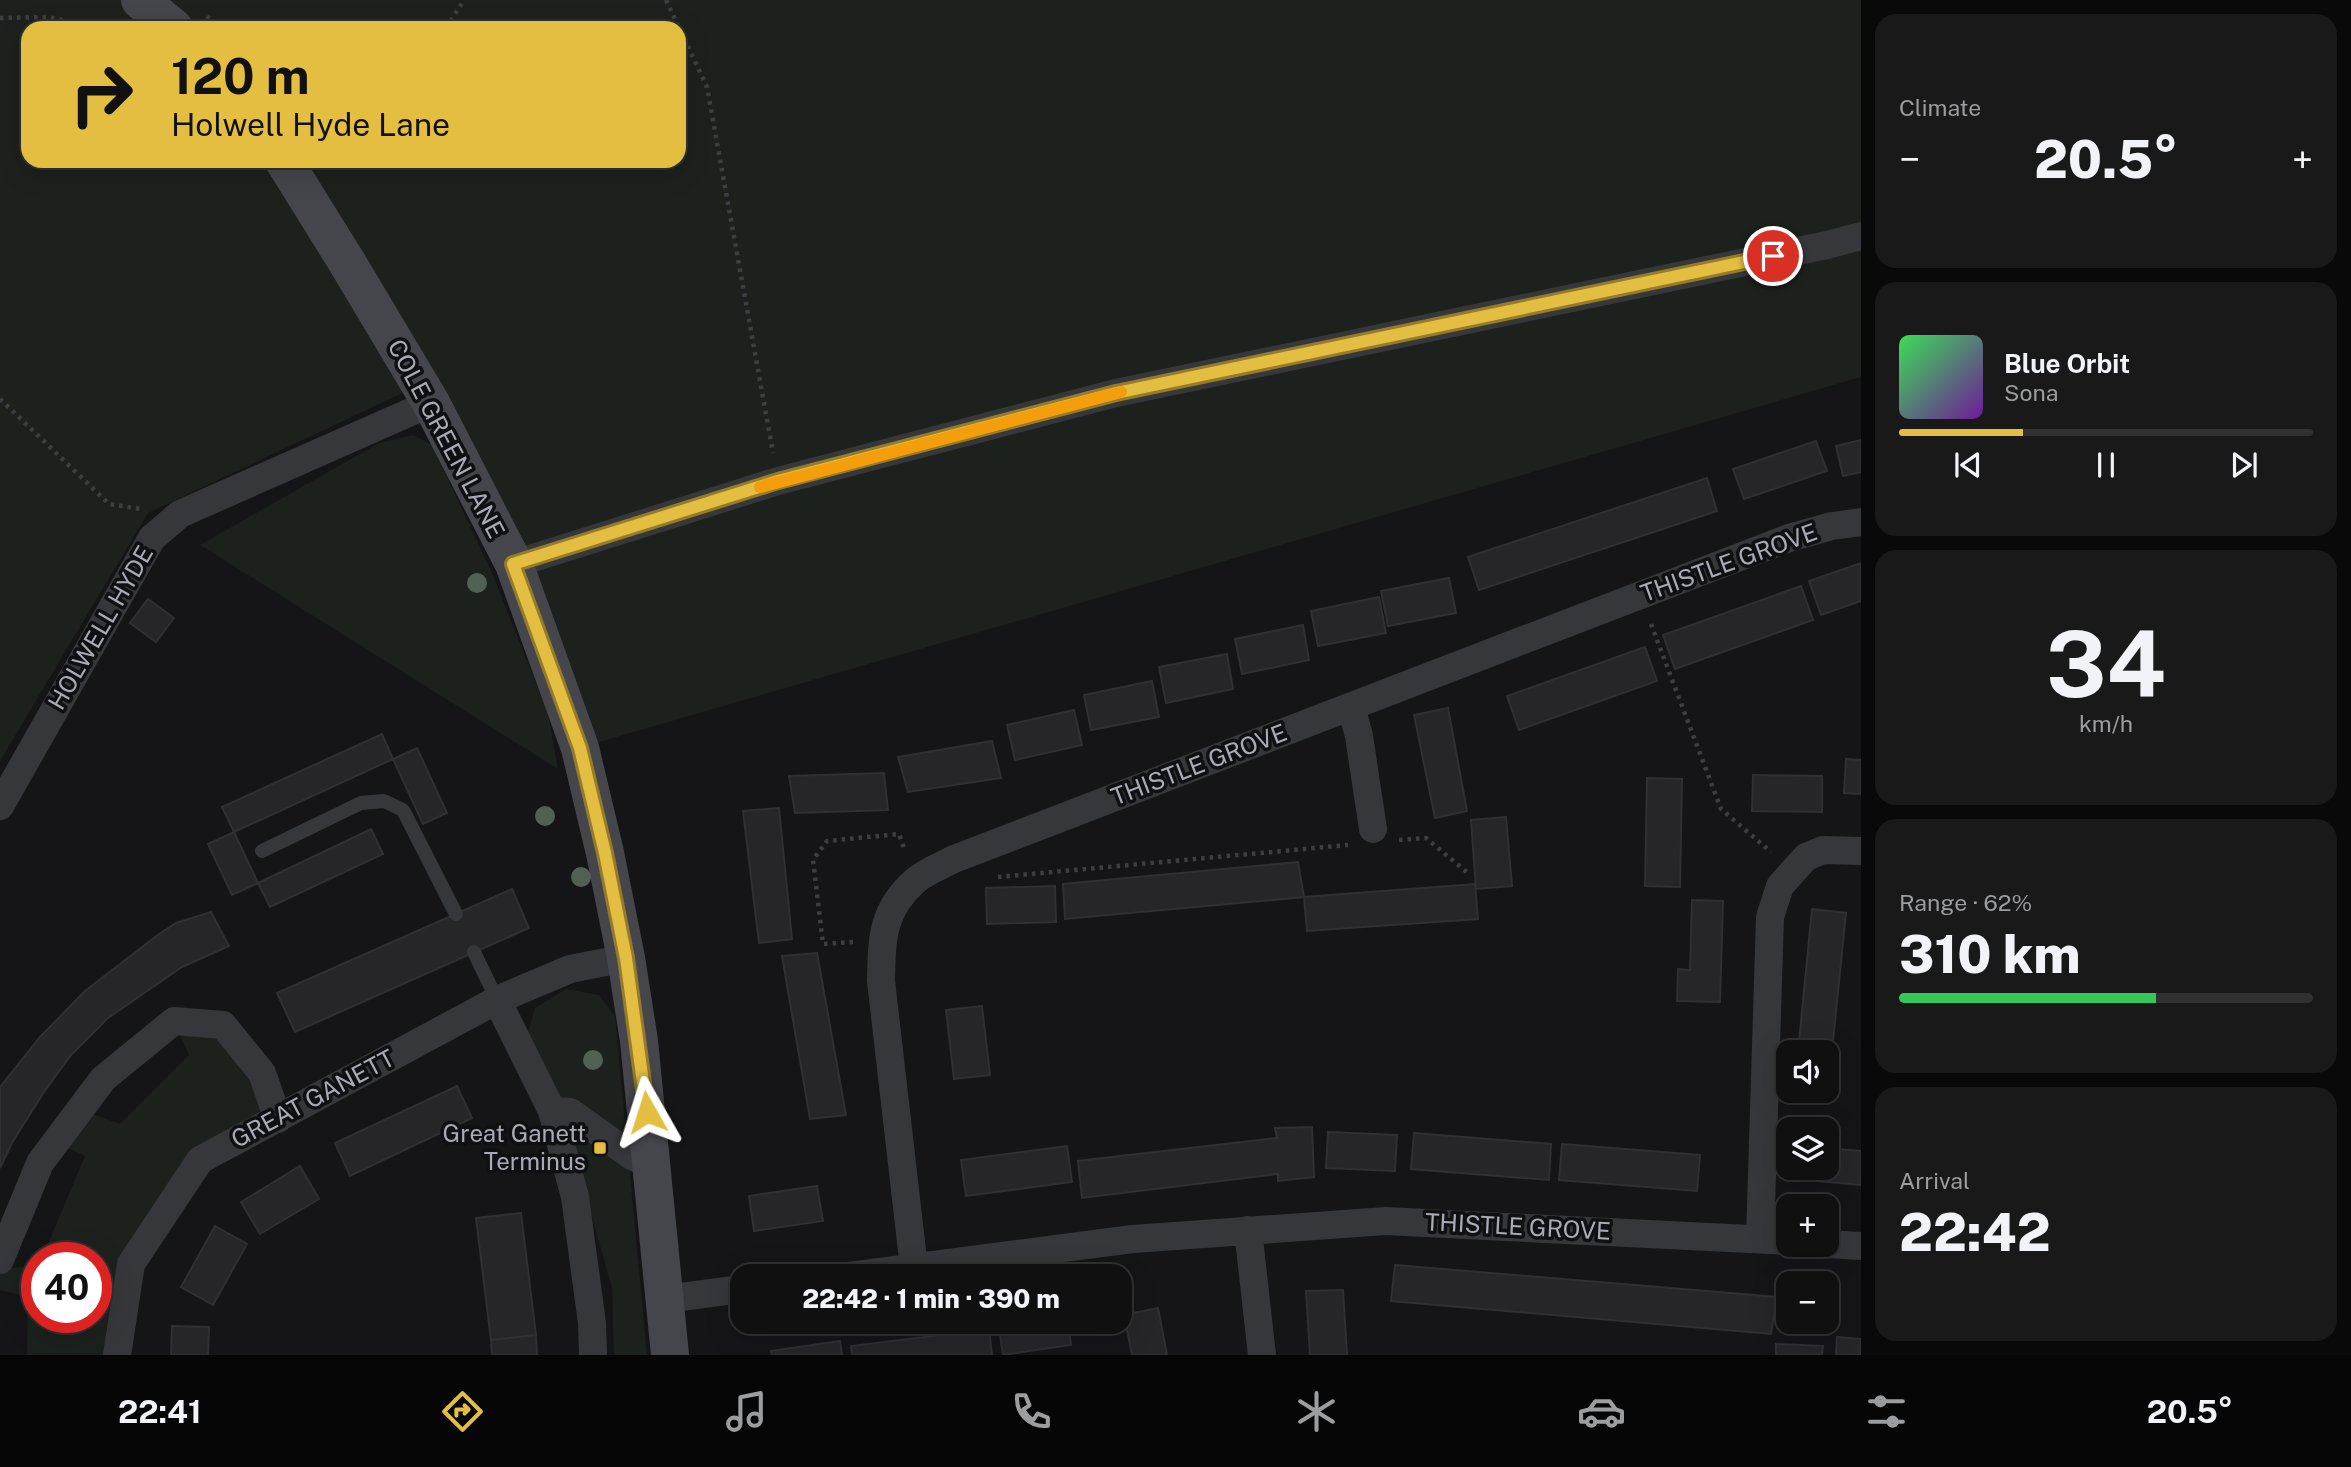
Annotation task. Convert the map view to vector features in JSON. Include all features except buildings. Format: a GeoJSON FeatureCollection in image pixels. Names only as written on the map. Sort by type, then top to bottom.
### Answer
{"type":"FeatureCollection","features":[{"type":"Feature","properties":{"kind":"street"},"geometry":{"type":"LineString","coordinates":[[140,0],[166,21]]}},
{"type":"Feature","properties":{"kind":"street","name":"COLE GREEN LANE"},"geometry":{"type":"LineString","coordinates":[[288,168],[431,403],[513,564],[580,748],[626,958],[641,1058],[670,1355]]}},
{"type":"Feature","properties":{"kind":"street"},"geometry":{"type":"LineString","coordinates":[[513,564],[778,481],[1116,393],[1861,236]]}},
{"type":"Feature","properties":{"kind":"street","name":"HOLWELL HYDE"},"geometry":{"type":"LineString","coordinates":[[0,806],[152,538],[180,514],[431,403]]}},
{"type":"Feature","properties":{"kind":"street","name":"THISTLE GROVE"},"geometry":{"type":"LineString","coordinates":[[914,1264],[881,981],[882,940],[890,911],[916,880],[954,859],[1789,538],[1832,526],[1861,522]]}},
{"type":"Feature","properties":{"kind":"street"},"geometry":{"type":"LineString","coordinates":[[1351,707],[1359,736],[1374,838]]}},
{"type":"Feature","properties":{"kind":"street"},"geometry":{"type":"LineString","coordinates":[[1760,1239],[1770,917],[1780,886],[1806,857],[1823,850],[1861,851]]}},
{"type":"Feature","properties":{"kind":"street","name":"GREAT GANETT"},"geometry":{"type":"LineString","coordinates":[[117,1355],[131,1264],[200,1160],[497,1000],[570,969],[626,958]]}},
{"type":"Feature","properties":{"kind":"street"},"geometry":{"type":"LineString","coordinates":[[497,1000],[552,1111],[575,1197],[592,1323],[593,1355]]}},
{"type":"Feature","properties":{"kind":"street"},"geometry":{"type":"LineString","coordinates":[[0,1260],[40,1163],[103,1079],[174,1021],[223,1025],[262,1073],[278,1119]]}},
{"type":"Feature","properties":{"kind":"street"},"geometry":{"type":"LineString","coordinates":[[552,1111],[570,1112],[632,1156],[653,1166]]}},
{"type":"Feature","properties":{"kind":"street","name":"THISTLE GROVE"},"geometry":{"type":"LineString","coordinates":[[944,1264],[1133,1239],[1386,1221],[1776,1240]]}},
{"type":"Feature","properties":{"kind":"street"},"geometry":{"type":"LineString","coordinates":[[1248,1230],[1262,1355]]}},
{"type":"Feature","properties":{"kind":"street"},"geometry":{"type":"LineString","coordinates":[[1839,1245],[1861,1246]]}},
{"type":"Feature","properties":{"kind":"street"},"geometry":{"type":"LineString","coordinates":[[665,1298],[730,1290]]}},
{"type":"Feature","properties":{"kind":"lane"},"geometry":{"type":"LineString","coordinates":[[262,851],[361,803],[384,801],[403,810],[456,914]]}},
{"type":"Feature","properties":{"kind":"lane"},"geometry":{"type":"LineString","coordinates":[[474,952],[497,1000]]}},
{"type":"Feature","properties":{"kind":"path"},"geometry":{"type":"LineString","coordinates":[[450,21],[464,0]]}},
{"type":"Feature","properties":{"kind":"path"},"geometry":{"type":"LineString","coordinates":[[666,0],[676,21]]}},
{"type":"Feature","properties":{"kind":"path"},"geometry":{"type":"LineString","coordinates":[[0,18],[49,17],[66,21]]}},
{"type":"Feature","properties":{"kind":"path"},"geometry":{"type":"LineString","coordinates":[[686,42],[707,87],[778,481]]}},
{"type":"Feature","properties":{"kind":"path"},"geometry":{"type":"LineString","coordinates":[[0,399],[109,504],[180,514]]}},
{"type":"Feature","properties":{"kind":"path"},"geometry":{"type":"LineString","coordinates":[[1640,596],[1721,809],[1793,871]]}},
{"type":"Feature","properties":{"kind":"path"},"geometry":{"type":"LineString","coordinates":[[882,940],[823,944],[813,860],[827,841],[899,834],[916,880]]}},
{"type":"Feature","properties":{"kind":"path"},"geometry":{"type":"LineString","coordinates":[[994,877],[1374,838],[1426,838],[1469,874]]}},
{"type":"Feature","properties":{"kind":"shaded area"},"geometry":{"type":"Polygon","coordinates":[[[0,0],[1861,0],[1861,377],[592,744],[434,378],[148,513],[0,761],[0,0]]]}},
{"type":"Feature","properties":{"kind":"shaded area"},"geometry":{"type":"Polygon","coordinates":[[[413,435],[432,445],[493,575],[548,714],[558,769],[200,545],[379,443],[413,435]]]}},
{"type":"Feature","properties":{"kind":"shaded area"},"geometry":{"type":"Polygon","coordinates":[[[566,989],[599,995],[615,1016],[647,1355],[614,1355],[612,1288],[570,1140],[526,1039],[535,1008],[566,989]]]}},
{"type":"Feature","properties":{"kind":"shaded area"},"geometry":{"type":"Polygon","coordinates":[[[174,1021],[223,1025],[278,1119],[200,1160],[131,1264],[117,1355],[27,1355],[27,1333],[112,1333],[112,1242],[49,1242],[85,1156],[56,1142],[80,1109],[120,1124],[189,1055],[174,1021]]]}},
{"type":"Feature","properties":{"kind":"shaded area"},"geometry":{"type":"Polygon","coordinates":[[[21,1267],[21,1295],[0,1290],[0,1269],[21,1267]]]}},
{"type":"Feature","properties":{"kind":"slow traffic"},"geometry":{"type":"LineString","coordinates":[[760,487],[1121,392]]}},
{"type":"Feature","properties":{"kind":"place","name":"Great Ganett Terminus"},"geometry":{"type":"Point","coordinates":[600,1148]}},
{"type":"Feature","properties":{"kind":"route"},"geometry":{"type":"LineString","coordinates":[[647,1112],[626,958],[580,748],[513,564],[778,481],[1116,393],[1773,256]]}}]}
